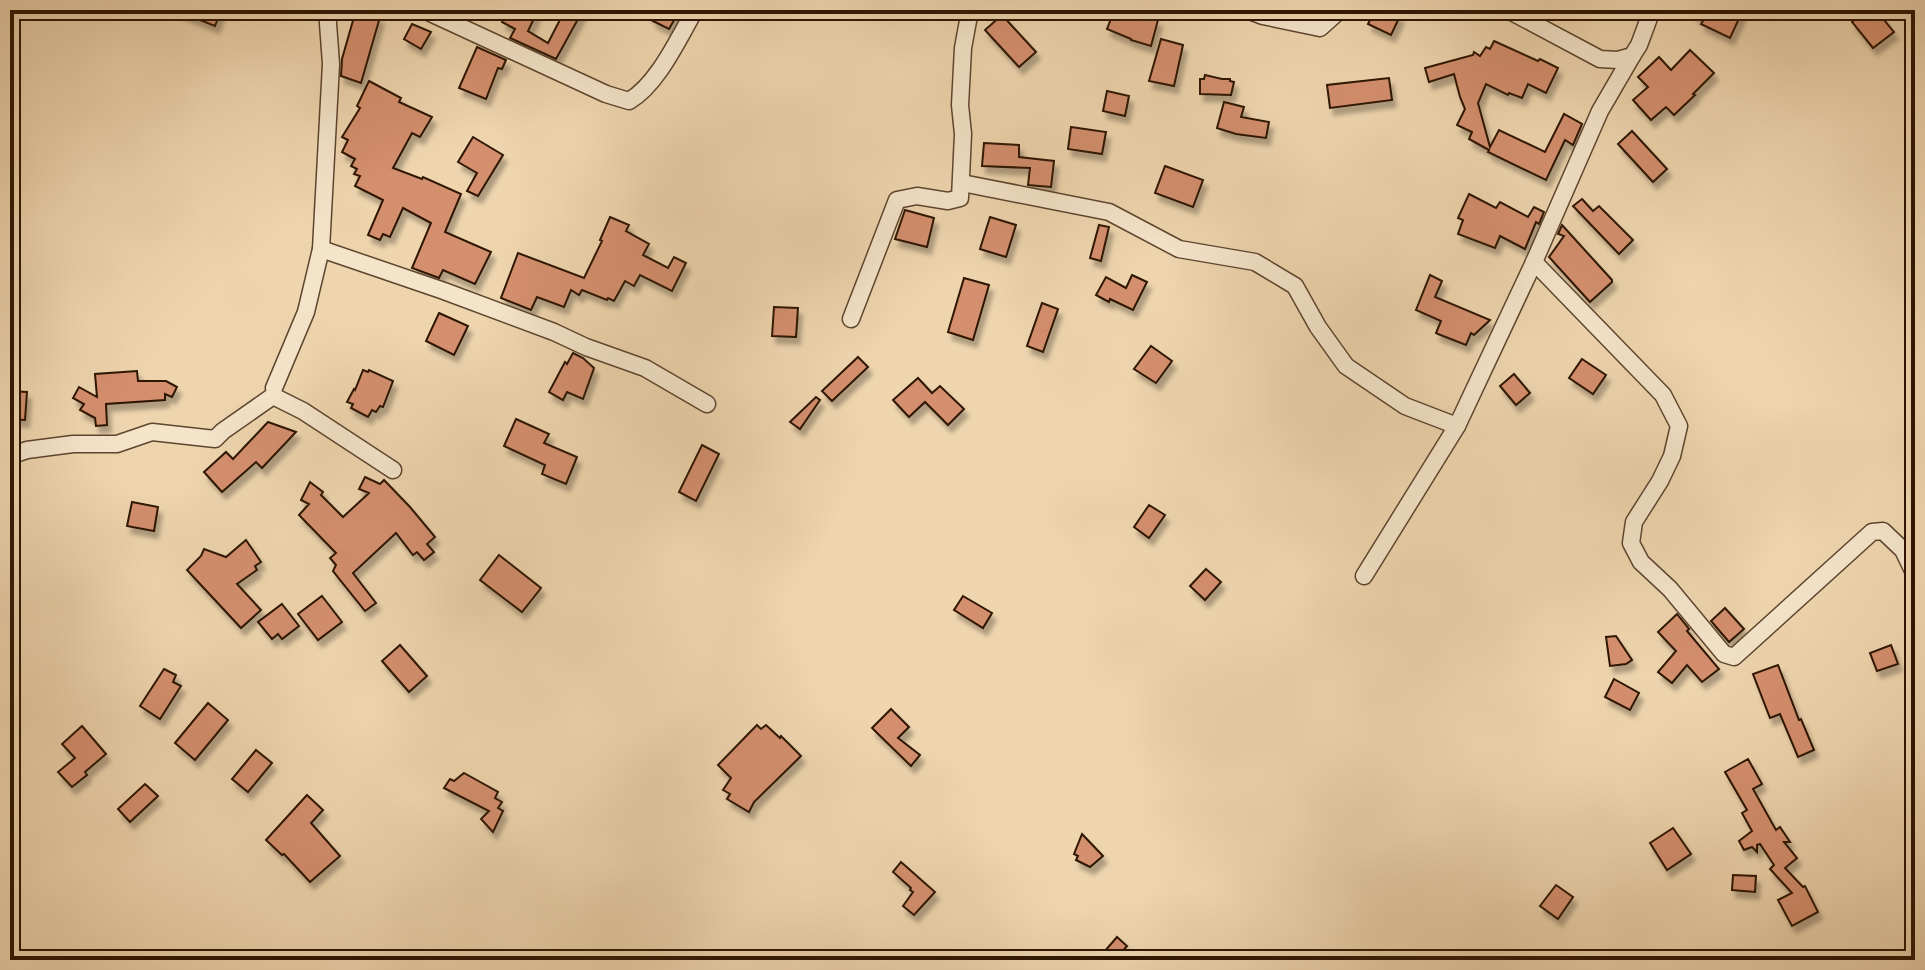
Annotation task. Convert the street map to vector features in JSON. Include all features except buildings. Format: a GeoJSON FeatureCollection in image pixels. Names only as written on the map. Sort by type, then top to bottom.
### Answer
{"type":"FeatureCollection","features":[{"type":"Feature","properties":{"kind":"street"},"geometry":{"type":"LineString","coordinates":[[274,388],[306,312],[321,249],[331,64],[327,10]]}},
{"type":"Feature","properties":{"kind":"street"},"geometry":{"type":"LineString","coordinates":[[424,10],[606,94],[629,101],[642,94],[695,10]]}},
{"type":"Feature","properties":{"kind":"street"},"geometry":{"type":"LineString","coordinates":[[851,319],[897,200],[917,196],[948,201],[960,198],[963,48],[970,10]]}},
{"type":"Feature","properties":{"kind":"street"},"geometry":{"type":"LineString","coordinates":[[1247,10],[1320,28],[1340,10]]}},
{"type":"Feature","properties":{"kind":"street"},"geometry":{"type":"LineString","coordinates":[[1508,10],[1600,59],[1618,60],[1632,56]]}},
{"type":"Feature","properties":{"kind":"street"},"geometry":{"type":"LineString","coordinates":[[1364,576],[1457,426],[1600,111],[1639,45],[1652,10]]}},
{"type":"Feature","properties":{"kind":"street"},"geometry":{"type":"LineString","coordinates":[[962,183],[1109,212],[1179,249],[1255,262],[1295,286],[1318,327],[1346,366],[1405,406],[1457,426]]}},
{"type":"Feature","properties":{"kind":"street"},"geometry":{"type":"LineString","coordinates":[[321,249],[444,291],[645,368],[707,404]]}},
{"type":"Feature","properties":{"kind":"street"},"geometry":{"type":"LineString","coordinates":[[1534,262],[1663,395],[1679,426],[1672,456],[1634,522],[1631,543],[1641,562],[1670,589],[1724,654],[1734,657],[1872,532],[1883,531],[1903,550],[1915,575]]}},
{"type":"Feature","properties":{"kind":"street"},"geometry":{"type":"LineString","coordinates":[[10,456],[27,450],[73,444],[117,444],[152,432],[215,439],[273,396],[303,411],[393,470]]}}]}
